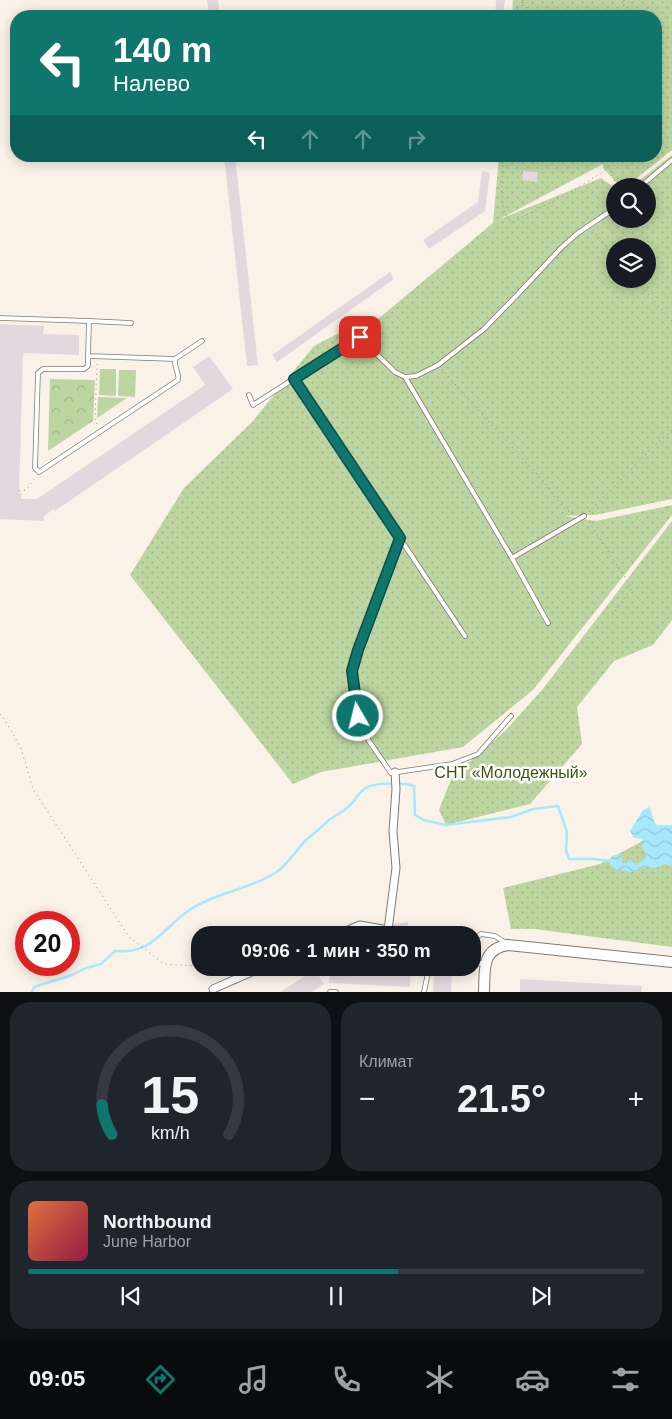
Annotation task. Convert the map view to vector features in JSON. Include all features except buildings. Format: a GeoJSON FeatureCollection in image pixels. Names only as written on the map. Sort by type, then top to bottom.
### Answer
{"type":"FeatureCollection","features":[{"type":"Feature","properties":{"kind":"street"},"geometry":{"type":"LineString","coordinates":[[389,926],[396,868],[393,831],[396,775]]}},
{"type":"Feature","properties":{"kind":"street"},"geometry":{"type":"LineString","coordinates":[[484,992],[485,963],[492,951],[499,946],[508,945],[672,962]]}},
{"type":"Feature","properties":{"kind":"street"},"geometry":{"type":"LineString","coordinates":[[213,989],[242,976]]}},
{"type":"Feature","properties":{"kind":"lane"},"geometry":{"type":"LineString","coordinates":[[651,178],[672,160]]}},
{"type":"Feature","properties":{"kind":"lane"},"geometry":{"type":"LineString","coordinates":[[249,395],[253,406],[360,337],[395,372],[405,377],[416,376],[438,365],[484,329],[562,247],[606,214]]}},
{"type":"Feature","properties":{"kind":"lane"},"geometry":{"type":"LineString","coordinates":[[0,318],[131,322]]}},
{"type":"Feature","properties":{"kind":"lane"},"geometry":{"type":"LineString","coordinates":[[89,321],[88,366],[84,370],[43,369],[38,373],[35,468],[39,472],[178,380],[178,374],[174,368],[175,360]]}},
{"type":"Feature","properties":{"kind":"lane"},"geometry":{"type":"LineString","coordinates":[[88,356],[175,360],[202,342]]}},
{"type":"Feature","properties":{"kind":"lane"},"geometry":{"type":"LineString","coordinates":[[405,377],[512,558],[548,623]]}},
{"type":"Feature","properties":{"kind":"lane"},"geometry":{"type":"LineString","coordinates":[[294,379],[465,636]]}},
{"type":"Feature","properties":{"kind":"lane"},"geometry":{"type":"LineString","coordinates":[[512,558],[584,516]]}},
{"type":"Feature","properties":{"kind":"lane"},"geometry":{"type":"LineString","coordinates":[[400,538],[352,671],[358,716],[369,742],[391,773],[396,775],[452,764],[478,754],[511,716]]}},
{"type":"Feature","properties":{"kind":"lane"},"geometry":{"type":"LineString","coordinates":[[481,934],[495,936],[508,945]]}},
{"type":"Feature","properties":{"kind":"lane"},"geometry":{"type":"LineString","coordinates":[[481,963],[485,963]]}},
{"type":"Feature","properties":{"kind":"lane"},"geometry":{"type":"LineString","coordinates":[[424,992],[427,976]]}},
{"type":"Feature","properties":{"kind":"lane"},"geometry":{"type":"LineString","coordinates":[[330,992],[336,992]]}},
{"type":"Feature","properties":{"kind":"path"},"geometry":{"type":"LineString","coordinates":[[504,162],[502,197],[505,215],[513,222],[572,192],[609,168]]}},
{"type":"Feature","properties":{"kind":"path"},"geometry":{"type":"LineString","coordinates":[[610,162],[609,168],[613,178]]}},
{"type":"Feature","properties":{"kind":"path"},"geometry":{"type":"LineString","coordinates":[[589,226],[606,246]]}},
{"type":"Feature","properties":{"kind":"path"},"geometry":{"type":"LineString","coordinates":[[643,288],[672,321]]}},
{"type":"Feature","properties":{"kind":"path"},"geometry":{"type":"LineString","coordinates":[[97,356],[95,421],[101,432]]}},
{"type":"Feature","properties":{"kind":"path"},"geometry":{"type":"LineString","coordinates":[[438,365],[480,414],[545,484],[565,510],[575,516],[584,516],[672,430]]}},
{"type":"Feature","properties":{"kind":"path"},"geometry":{"type":"LineString","coordinates":[[19,491],[26,490],[39,472]]}},
{"type":"Feature","properties":{"kind":"path"},"geometry":{"type":"LineString","coordinates":[[584,516],[630,585],[631,589],[628,595],[611,617]]}},
{"type":"Feature","properties":{"kind":"path"},"geometry":{"type":"LineString","coordinates":[[0,714],[4,717],[21,748],[33,789],[129,937],[164,964],[191,966]]}},
{"type":"Feature","properties":{"kind":"path"},"geometry":{"type":"LineString","coordinates":[[228,976],[233,980]]}},
{"type":"Feature","properties":{"kind":"green space"},"geometry":{"type":"Polygon","coordinates":[[[513,0],[672,0],[672,150],[662,158],[662,10],[512,10],[513,0]]]}},
{"type":"Feature","properties":{"kind":"green space"},"geometry":{"type":"Polygon","coordinates":[[[672,155],[672,499],[595,515],[564,516],[596,521],[672,505],[672,515],[533,690],[463,747],[321,772],[293,784],[130,575],[184,488],[252,422],[314,346],[339,333],[354,339],[493,223],[498,162],[657,162],[637,178],[612,178],[603,168],[603,164],[500,219],[601,178],[606,182],[606,228],[656,228],[656,178],[642,178],[672,155]]]}},
{"type":"Feature","properties":{"kind":"green space"},"geometry":{"type":"Polygon","coordinates":[[[100,369],[116,369],[116,396],[99,395],[100,369]]]}},
{"type":"Feature","properties":{"kind":"green space"},"geometry":{"type":"Polygon","coordinates":[[[119,370],[136,370],[135,397],[118,396],[119,370]]]}},
{"type":"Feature","properties":{"kind":"green space"},"geometry":{"type":"Polygon","coordinates":[[[50,379],[95,380],[93,421],[48,451],[50,379]]]}},
{"type":"Feature","properties":{"kind":"green space"},"geometry":{"type":"Polygon","coordinates":[[[98,397],[127,398],[97,418],[98,397]]]}},
{"type":"Feature","properties":{"kind":"green space","name":"СНТ «Молодежный»"},"geometry":{"type":"Polygon","coordinates":[[[672,521],[672,620],[653,645],[614,661],[577,707],[582,744],[530,804],[446,825],[439,810],[452,777],[506,730],[542,690],[672,521]]]}},
{"type":"Feature","properties":{"kind":"green space"},"geometry":{"type":"Polygon","coordinates":[[[672,825],[672,947],[534,929],[511,929],[503,888],[600,864],[672,825]]]}},
{"type":"Feature","properties":{"kind":"water"},"geometry":{"type":"Polygon","coordinates":[[[649,807],[657,825],[672,825],[672,866],[664,864],[655,868],[645,867],[632,872],[617,870],[611,866],[609,861],[612,856],[619,854],[622,857],[622,862],[625,864],[631,860],[636,865],[644,860],[647,855],[642,847],[643,840],[633,837],[630,831],[643,810],[649,807]]]}},
{"type":"Feature","properties":{"kind":"waterway"},"geometry":{"type":"LineString","coordinates":[[32,992],[34,987],[101,964],[115,951],[128,951],[148,945],[179,918],[198,905],[254,884],[275,873],[306,840],[329,820],[343,811],[363,790],[370,786],[383,784],[414,786],[415,815],[424,820],[446,825],[511,817],[533,809],[558,806],[567,832],[566,850],[569,859],[609,861]]}},
{"type":"Feature","properties":{"kind":"route"},"geometry":{"type":"LineString","coordinates":[[358,716],[352,671],[400,538],[294,379],[360,337]]}}]}
